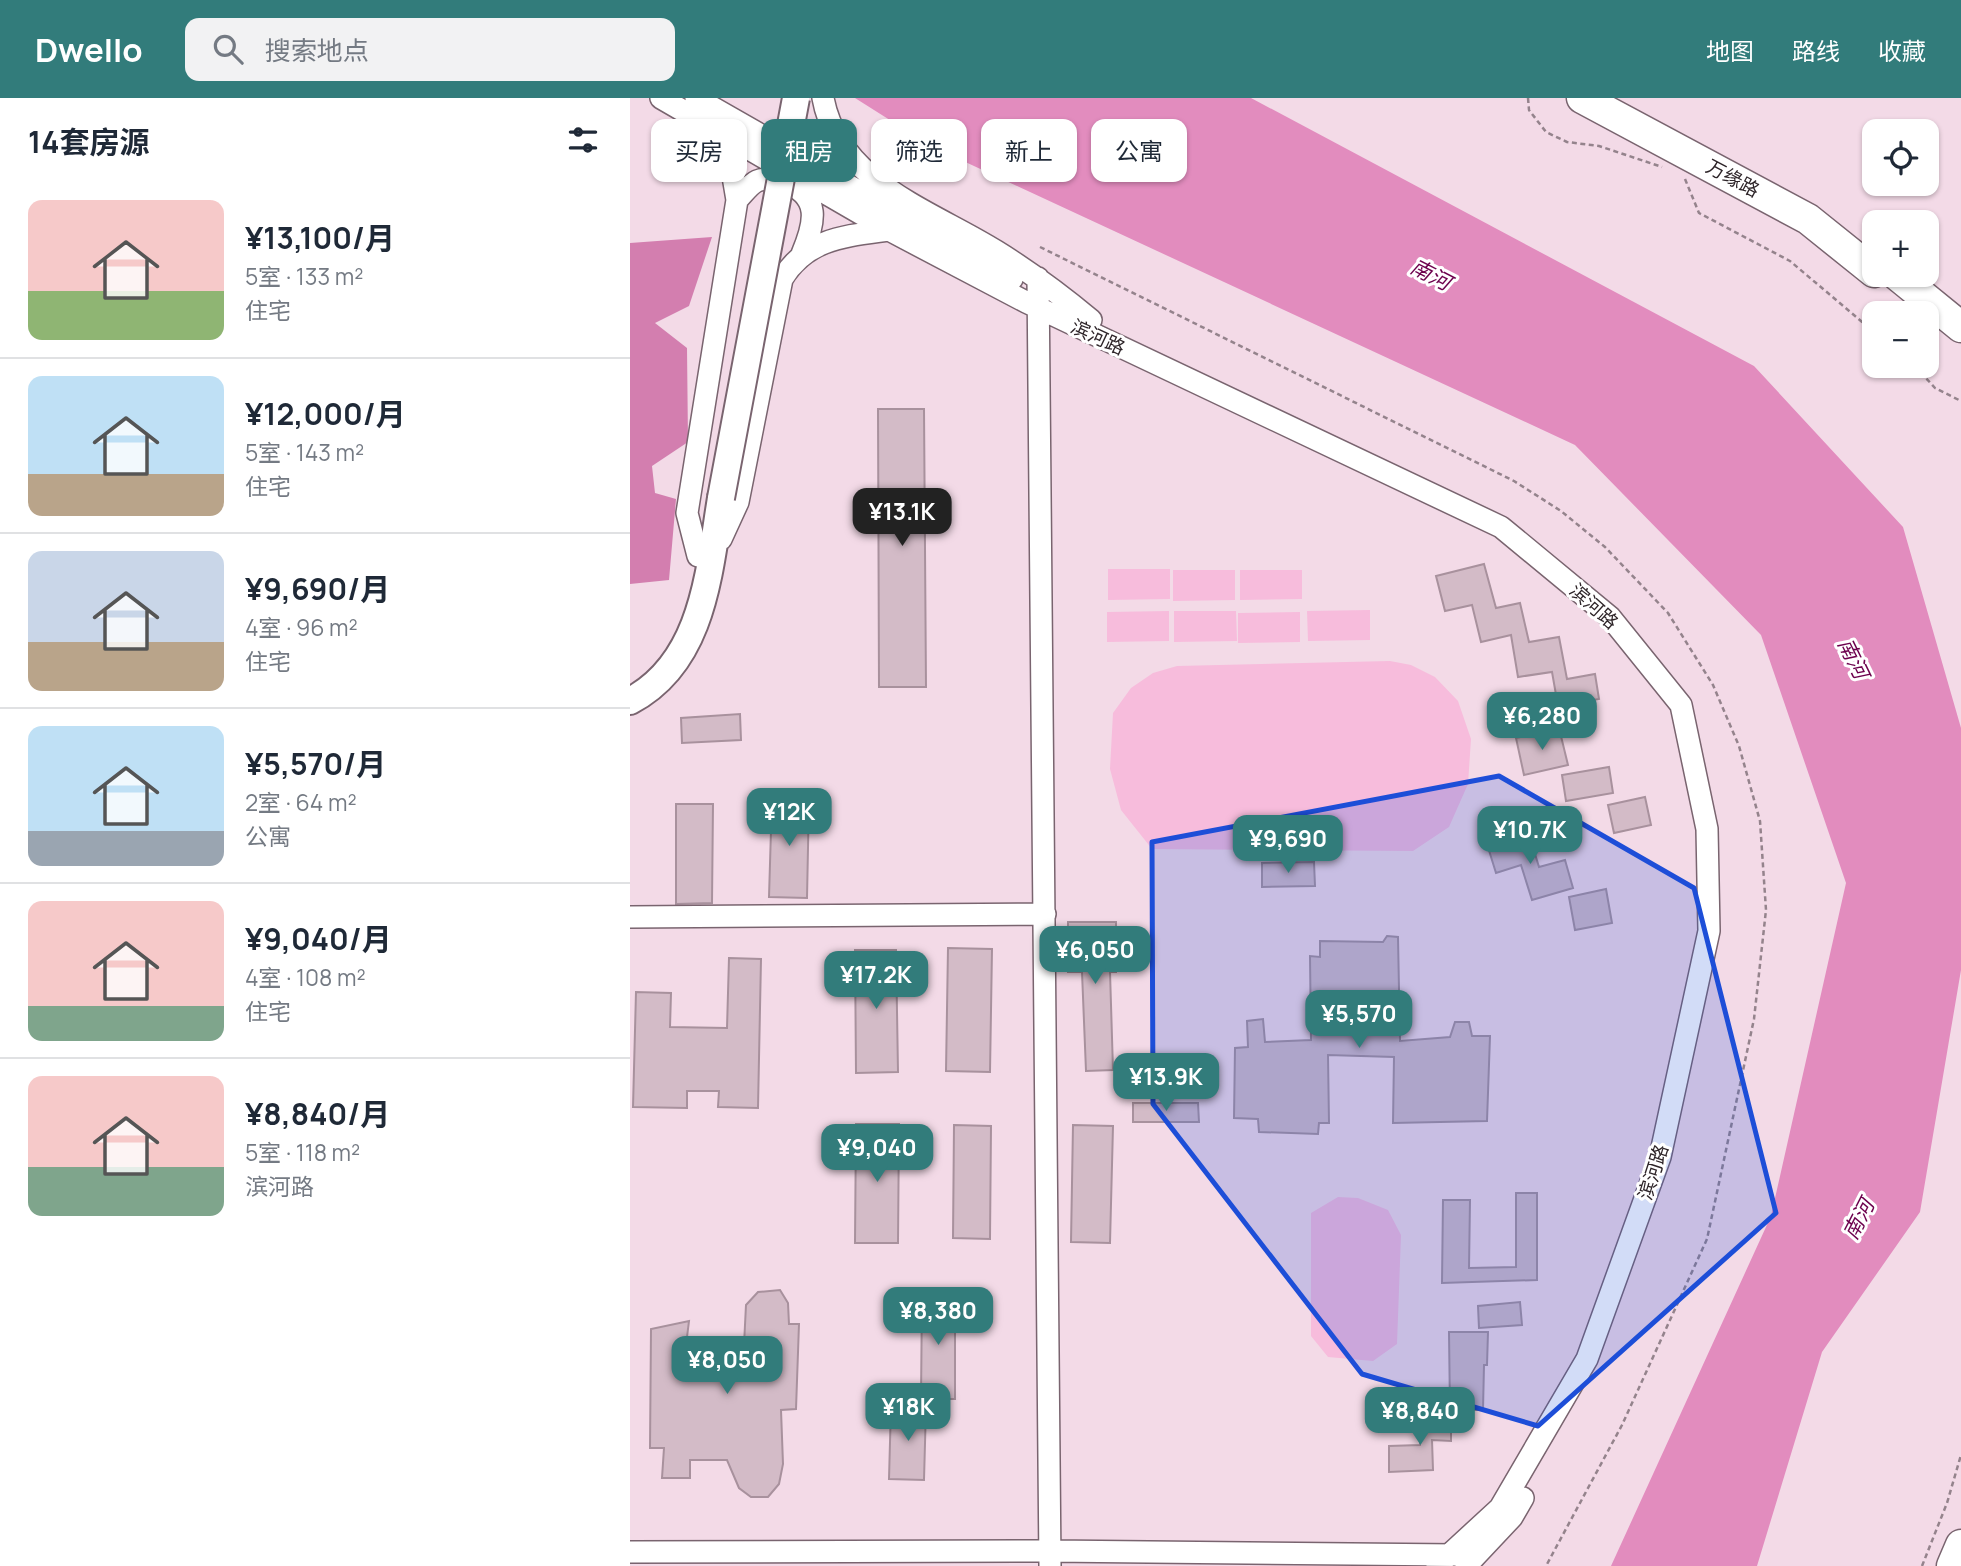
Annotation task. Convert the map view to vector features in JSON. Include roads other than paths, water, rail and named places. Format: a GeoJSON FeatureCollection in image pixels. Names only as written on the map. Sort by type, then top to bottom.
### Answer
{"type":"FeatureCollection","features":[{"type":"Feature","properties":{"kind":"highway","name":"万缘路"},"geometry":{"type":"LineString","coordinates":[[1582,98],[1808,219],[1862,262]]}},
{"type":"Feature","properties":{"kind":"highway","name":"万缘路"},"geometry":{"type":"LineString","coordinates":[[1608,98],[1817,210],[1862,247]]}},
{"type":"Feature","properties":{"kind":"highway","name":"万缘路"},"geometry":{"type":"LineString","coordinates":[[1893,287],[1910,301]]}},
{"type":"Feature","properties":{"kind":"highway"},"geometry":{"type":"LineString","coordinates":[[1912,287],[1961,327]]}},
{"type":"Feature","properties":{"kind":"highway","name":"万缘路"},"geometry":{"type":"LineString","coordinates":[[1939,324],[1961,342]]}},
{"type":"Feature","properties":{"kind":"highway"},"geometry":{"type":"LineString","coordinates":[[1952,1566],[1961,1545]]}},
{"type":"Feature","properties":{"kind":"main road"},"geometry":{"type":"LineString","coordinates":[[630,701],[666,672],[691,637],[704,597],[704,558],[713,497],[778,98]]}},
{"type":"Feature","properties":{"kind":"main road"},"geometry":{"type":"LineString","coordinates":[[713,497],[796,98]]}},
{"type":"Feature","properties":{"kind":"main road"},"geometry":{"type":"LineString","coordinates":[[630,687],[657,664],[680,631],[704,558]]}},
{"type":"Feature","properties":{"kind":"street","name":"滨河路"},"geometry":{"type":"LineString","coordinates":[[661,98],[698,119]]}},
{"type":"Feature","properties":{"kind":"street","name":"滨河路"},"geometry":{"type":"LineString","coordinates":[[696,98],[1033,293],[1501,527],[1610,617],[1681,705],[1707,829],[1709,931],[1660,1157],[1587,1359],[1500,1508],[1457,1561]]}},
{"type":"Feature","properties":{"kind":"street"},"geometry":{"type":"LineString","coordinates":[[823,98],[836,135],[860,168],[880,184],[995,250],[1033,293],[1043,1559]]}},
{"type":"Feature","properties":{"kind":"street","name":"滨河路"},"geometry":{"type":"LineString","coordinates":[[747,147],[889,230],[1033,293],[1508,515],[1620,607],[1694,699],[1721,827],[1723,932],[1673,1161],[1600,1365],[1512,1517],[1457,1561]]}},
{"type":"Feature","properties":{"kind":"street"},"geometry":{"type":"LineString","coordinates":[[737,200],[757,181],[778,179],[804,192],[811,206],[812,229],[802,254]]}},
{"type":"Feature","properties":{"kind":"street"},"geometry":{"type":"LineString","coordinates":[[704,558],[687,513],[737,200],[734,182]]}},
{"type":"Feature","properties":{"kind":"street"},"geometry":{"type":"LineString","coordinates":[[704,558],[738,502],[782,279],[791,264],[820,244],[889,230]]}},
{"type":"Feature","properties":{"kind":"street"},"geometry":{"type":"LineString","coordinates":[[630,917],[1039,914]]}},
{"type":"Feature","properties":{"kind":"street"},"geometry":{"type":"LineString","coordinates":[[630,1552],[1043,1559],[1457,1561]]}},
{"type":"Feature","properties":{"kind":"water","name":"南河"},"geometry":{"type":"Polygon","coordinates":[[[855,98],[1251,98],[1754,366],[1903,527],[1961,728],[1961,970],[1920,1212],[1822,1352],[1757,1566],[1611,1566],[1771,1216],[1846,883],[1761,635],[1575,445],[1009,182],[1077,182],[1077,119],[981,119],[981,169],[967,163],[967,119],[888,119],[855,98]]]}}]}
